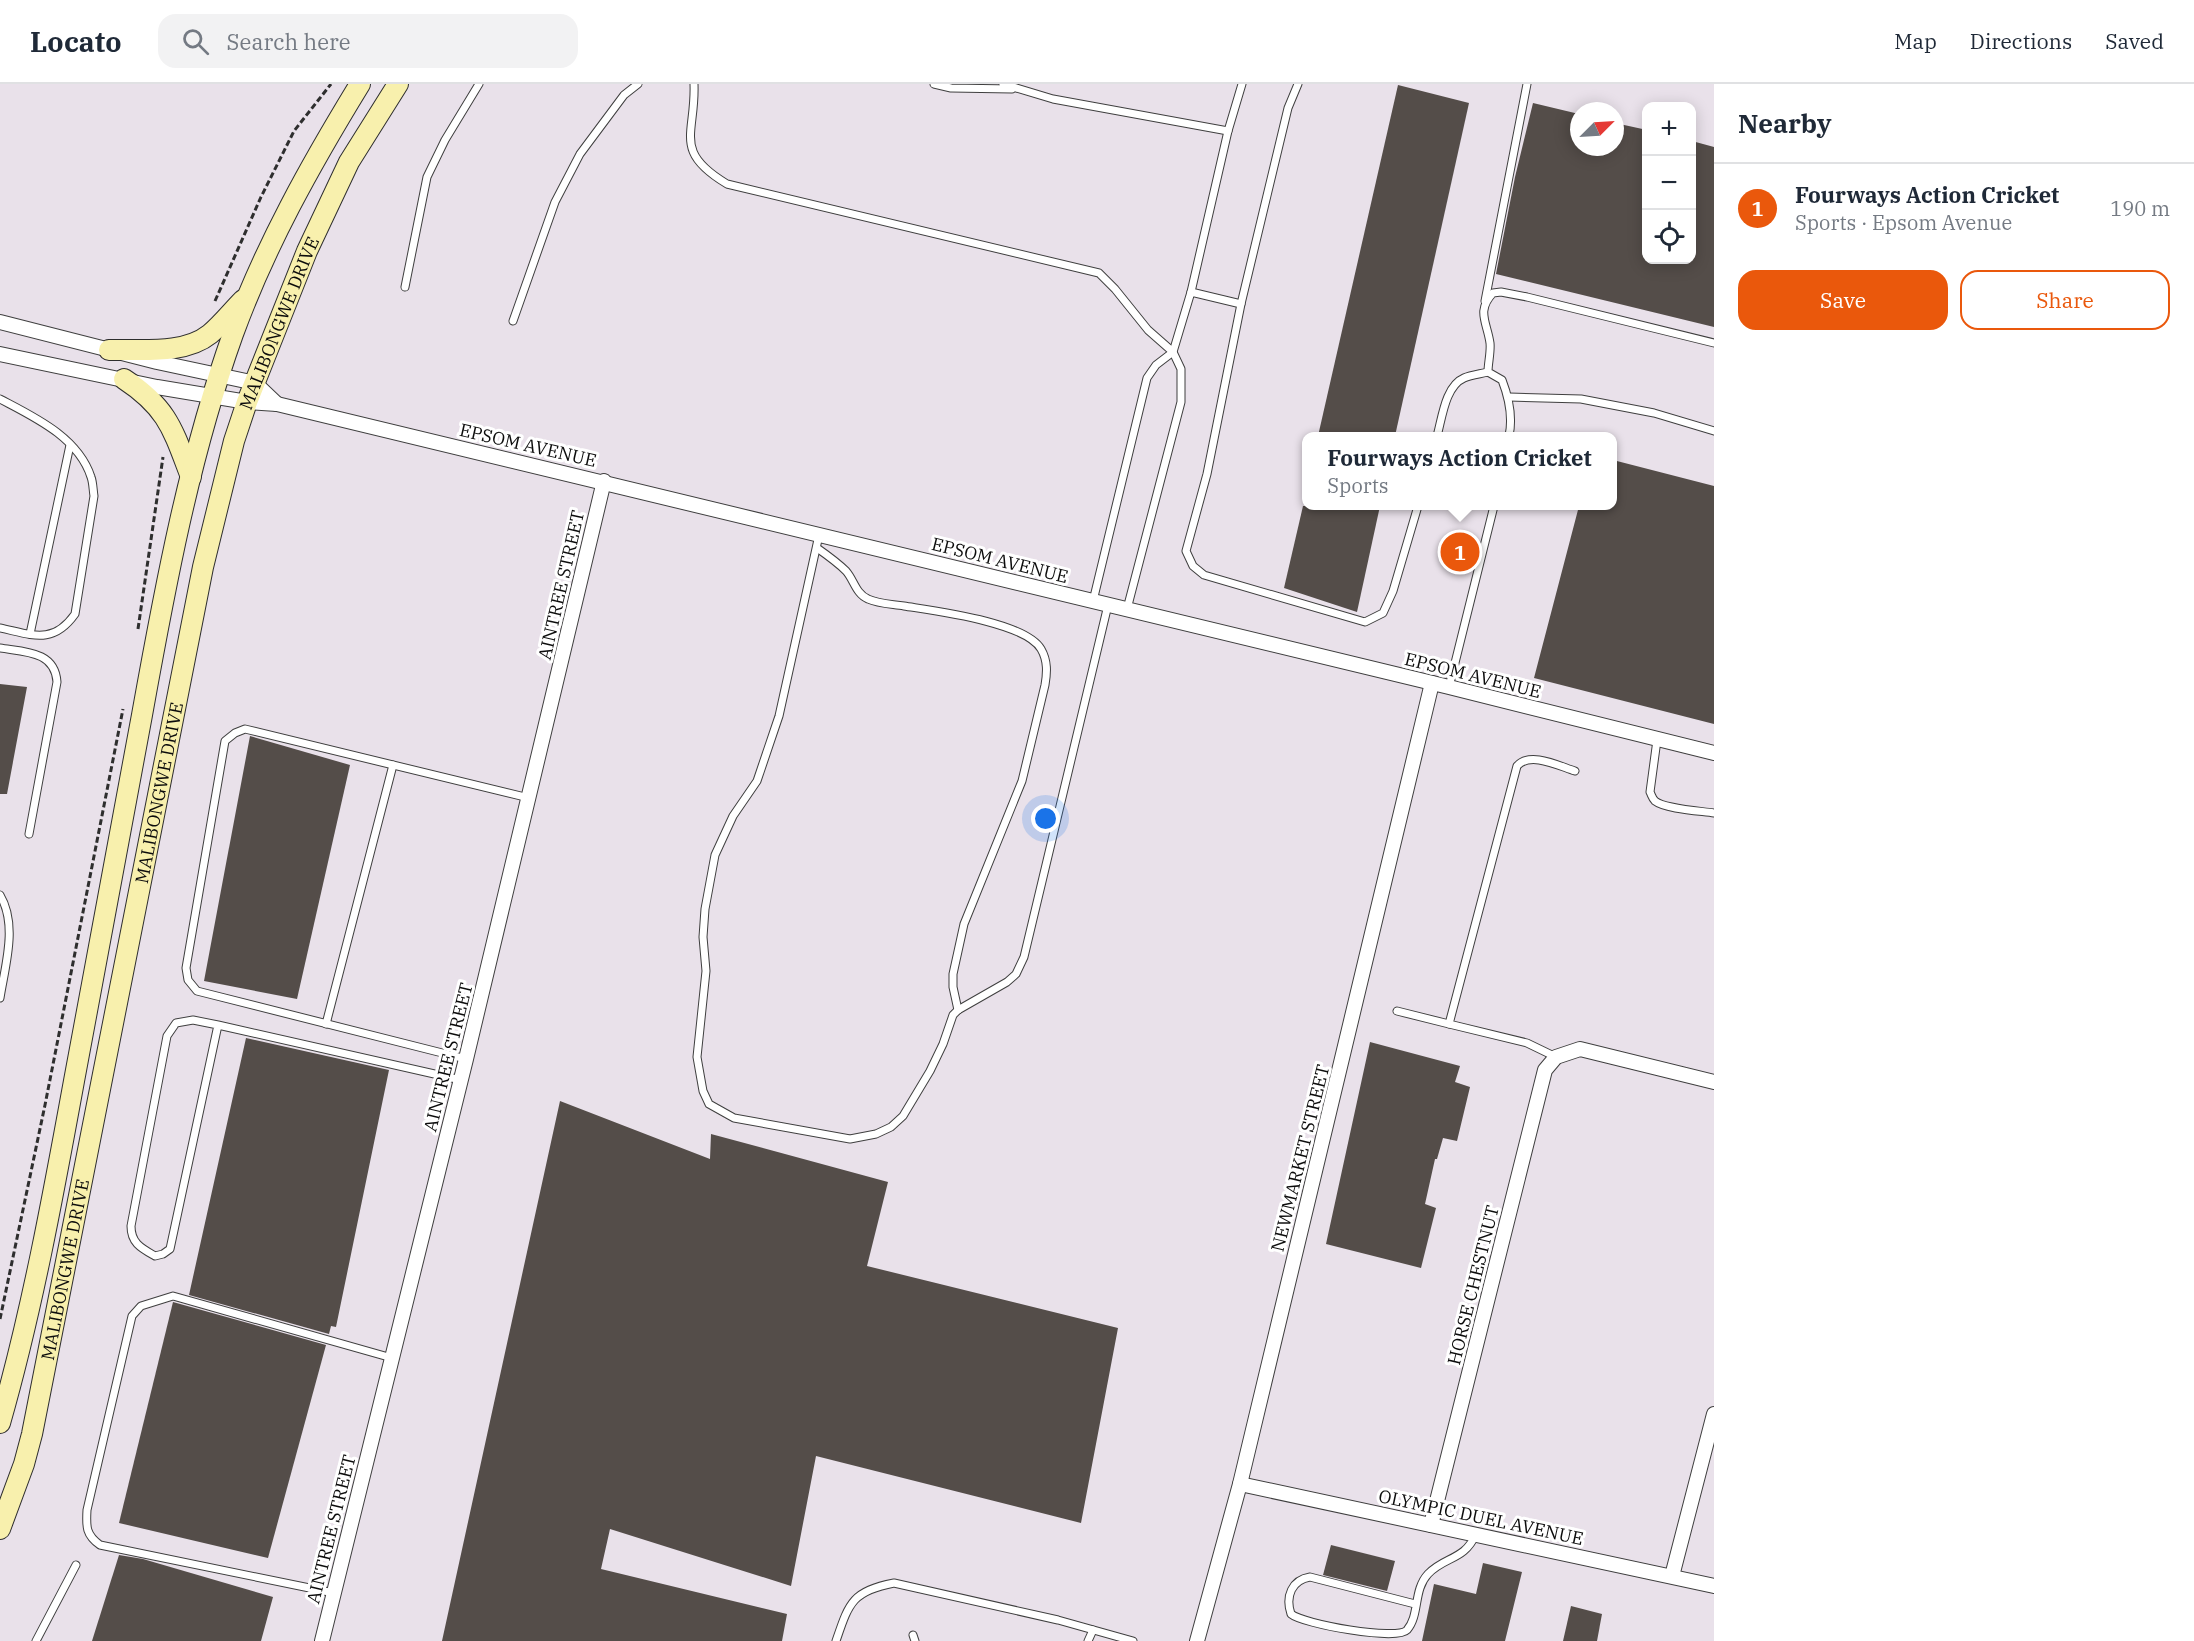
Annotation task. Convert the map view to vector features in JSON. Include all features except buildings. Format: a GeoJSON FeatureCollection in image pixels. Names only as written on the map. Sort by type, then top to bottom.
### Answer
{"type":"FeatureCollection","features":[{"type":"Feature","properties":{"kind":"main road","name":"MALIBONGWE DRIVE"},"geometry":{"type":"LineString","coordinates":[[0,1424],[21,1352],[55,1186],[171,556],[213,395],[250,293],[278,231],[320,150],[360,84]]}},
{"type":"Feature","properties":{"kind":"main road","name":"MALIBONGWE DRIVE"},"geometry":{"type":"LineString","coordinates":[[0,1529],[24,1464],[203,567],[234,441],[247,402],[307,251],[344,172],[398,84]]}},
{"type":"Feature","properties":{"kind":"main road"},"geometry":{"type":"LineString","coordinates":[[109,350],[176,347],[197,342],[217,327],[250,293]]}},
{"type":"Feature","properties":{"kind":"main road"},"geometry":{"type":"LineString","coordinates":[[124,379],[144,392],[168,420],[191,477]]}},
{"type":"Feature","properties":{"kind":"main road"},"geometry":{"type":"LineString","coordinates":[[21,1352],[46,1359]]}},
{"type":"Feature","properties":{"kind":"street","name":"EPSOM AVENUE"},"geometry":{"type":"LineString","coordinates":[[0,322],[109,350],[255,383],[278,404]]}},
{"type":"Feature","properties":{"kind":"street","name":"EPSOM AVENUE"},"geometry":{"type":"LineString","coordinates":[[0,354],[157,387],[247,402],[278,404],[604,481],[818,541],[1108,604],[1714,753]]}},
{"type":"Feature","properties":{"kind":"street","name":"AINTREE STREET"},"geometry":{"type":"LineString","coordinates":[[322,1641],[461,1080],[604,481]]}},
{"type":"Feature","properties":{"kind":"street","name":"NEWMARKET STREET"},"geometry":{"type":"LineString","coordinates":[[1197,1641],[1240,1484],[1432,683]]}},
{"type":"Feature","properties":{"kind":"street"},"geometry":{"type":"LineString","coordinates":[[1556,1057],[1580,1049],[1714,1082]]}},
{"type":"Feature","properties":{"kind":"street","name":"HORSE CHESTNUT"},"geometry":{"type":"LineString","coordinates":[[1431,1525],[1545,1070],[1556,1057]]}},
{"type":"Feature","properties":{"kind":"street"},"geometry":{"type":"LineString","coordinates":[[1672,1576],[1714,1414]]}},
{"type":"Feature","properties":{"kind":"street","name":"OLYMPIC DUEL AVENUE"},"geometry":{"type":"LineString","coordinates":[[1240,1484],[1714,1586]]}},
{"type":"Feature","properties":{"kind":"lane"},"geometry":{"type":"LineString","coordinates":[[405,286],[427,177],[445,140],[479,84]]}},
{"type":"Feature","properties":{"kind":"lane"},"geometry":{"type":"LineString","coordinates":[[513,321],[555,202],[575,164],[624,95],[638,84]]}},
{"type":"Feature","properties":{"kind":"lane"},"geometry":{"type":"LineString","coordinates":[[694,84],[689,136],[693,153],[701,166],[727,184],[1099,273],[1148,330],[1173,352],[1181,369],[1181,402],[1127,609]]}},
{"type":"Feature","properties":{"kind":"lane"},"geometry":{"type":"LineString","coordinates":[[934,84],[951,87],[1020,89]]}},
{"type":"Feature","properties":{"kind":"lane"},"geometry":{"type":"LineString","coordinates":[[1003,84],[1053,99],[1227,131]]}},
{"type":"Feature","properties":{"kind":"lane"},"geometry":{"type":"LineString","coordinates":[[1093,601],[1147,378],[1156,365],[1173,352],[1191,292],[1227,131],[1242,84]]}},
{"type":"Feature","properties":{"kind":"lane"},"geometry":{"type":"LineString","coordinates":[[1298,84],[1288,108],[1241,304],[1208,474],[1186,551],[1193,567],[1204,575],[1365,622],[1383,613],[1393,591],[1417,510]]}},
{"type":"Feature","properties":{"kind":"lane"},"geometry":{"type":"LineString","coordinates":[[1488,372],[1490,345],[1483,316],[1485,301],[1527,84]]}},
{"type":"Feature","properties":{"kind":"lane"},"geometry":{"type":"LineString","coordinates":[[1191,292],[1241,304]]}},
{"type":"Feature","properties":{"kind":"lane"},"geometry":{"type":"LineString","coordinates":[[1485,301],[1493,293],[1501,292],[1714,343]]}},
{"type":"Feature","properties":{"kind":"lane"},"geometry":{"type":"LineString","coordinates":[[1438,432],[1449,394],[1455,384],[1464,378],[1488,372],[1502,380],[1509,397],[1510,432]]}},
{"type":"Feature","properties":{"kind":"lane"},"geometry":{"type":"LineString","coordinates":[[1509,397],[1581,399],[1654,413],[1714,431]]}},
{"type":"Feature","properties":{"kind":"lane"},"geometry":{"type":"LineString","coordinates":[[0,399],[60,433],[82,459],[92,477],[94,496],[75,614],[66,627],[48,635],[0,628]]}},
{"type":"Feature","properties":{"kind":"lane"},"geometry":{"type":"LineString","coordinates":[[30,634],[70,445]]}},
{"type":"Feature","properties":{"kind":"lane"},"geometry":{"type":"LineString","coordinates":[[1449,687],[1493,510]]}},
{"type":"Feature","properties":{"kind":"lane"},"geometry":{"type":"LineString","coordinates":[[818,541],[779,716],[757,781],[733,816],[715,855],[705,909],[703,937],[706,972],[697,1057],[703,1091],[709,1104],[735,1118],[850,1139],[876,1134],[891,1127],[903,1116],[930,1071],[953,1015],[1016,974],[1024,957],[1108,604]]}},
{"type":"Feature","properties":{"kind":"lane"},"geometry":{"type":"LineString","coordinates":[[818,541],[846,571],[857,591],[864,598],[1005,626],[1027,636],[1037,644],[1046,662],[1045,685],[1022,781],[964,924],[953,974],[958,1010]]}},
{"type":"Feature","properties":{"kind":"lane"},"geometry":{"type":"LineString","coordinates":[[0,648],[34,654],[50,661],[57,671],[57,682],[29,834]]}},
{"type":"Feature","properties":{"kind":"lane"},"geometry":{"type":"LineString","coordinates":[[466,1059],[197,991],[188,980],[186,968],[225,741],[245,729],[528,798]]}},
{"type":"Feature","properties":{"kind":"lane"},"geometry":{"type":"LineString","coordinates":[[1657,740],[1650,792],[1653,799],[1658,803],[1714,813]]}},
{"type":"Feature","properties":{"kind":"lane"},"geometry":{"type":"LineString","coordinates":[[1449,1024],[1516,766],[1531,758],[1575,771]]}},
{"type":"Feature","properties":{"kind":"lane"},"geometry":{"type":"LineString","coordinates":[[326,1024],[393,765]]}},
{"type":"Feature","properties":{"kind":"lane"},"geometry":{"type":"LineString","coordinates":[[0,895],[8,914],[9,945],[0,998]]}},
{"type":"Feature","properties":{"kind":"lane"},"geometry":{"type":"LineString","coordinates":[[1397,1011],[1527,1043],[1556,1057]]}},
{"type":"Feature","properties":{"kind":"lane"},"geometry":{"type":"LineString","coordinates":[[218,1025],[170,1249],[155,1256],[137,1246],[131,1234],[131,1226],[167,1035],[176,1023],[193,1020],[218,1025],[461,1080]]}},
{"type":"Feature","properties":{"kind":"lane"},"geometry":{"type":"LineString","coordinates":[[334,1593],[100,1545],[91,1538],[86,1523],[87,1510],[132,1316],[141,1306],[173,1296],[392,1358]]}},
{"type":"Feature","properties":{"kind":"lane"},"geometry":{"type":"LineString","coordinates":[[1415,1604],[1311,1577],[1298,1581],[1293,1586],[1288,1600],[1291,1614],[1302,1620],[1354,1630],[1403,1633],[1408,1629],[1415,1604],[1420,1584],[1436,1567],[1461,1554],[1470,1546],[1476,1534]]}},
{"type":"Feature","properties":{"kind":"lane"},"geometry":{"type":"LineString","coordinates":[[36,1641],[76,1565]]}},
{"type":"Feature","properties":{"kind":"lane"},"geometry":{"type":"LineString","coordinates":[[836,1641],[848,1608],[854,1601],[861,1594],[877,1586],[894,1583],[1133,1641]]}},
{"type":"Feature","properties":{"kind":"lane"},"geometry":{"type":"LineString","coordinates":[[1088,1641],[1093,1630]]}},
{"type":"Feature","properties":{"kind":"path"},"geometry":{"type":"LineString","coordinates":[[215,301],[251,218],[294,131],[331,84]]}},
{"type":"Feature","properties":{"kind":"path"},"geometry":{"type":"LineString","coordinates":[[137,632],[164,449]]}},
{"type":"Feature","properties":{"kind":"path"},"geometry":{"type":"LineString","coordinates":[[0,1319],[86,903],[124,702]]}},
{"type":"Feature","properties":{"kind":"shaded area"},"geometry":{"type":"Polygon","coordinates":[[[0,84],[1714,84],[1714,1641],[0,1641],[0,84]]]}},
{"type":"Feature","properties":{"kind":"place","name":"Fourways Action Cricket"},"geometry":{"type":"Point","coordinates":[1460,552]}}]}
